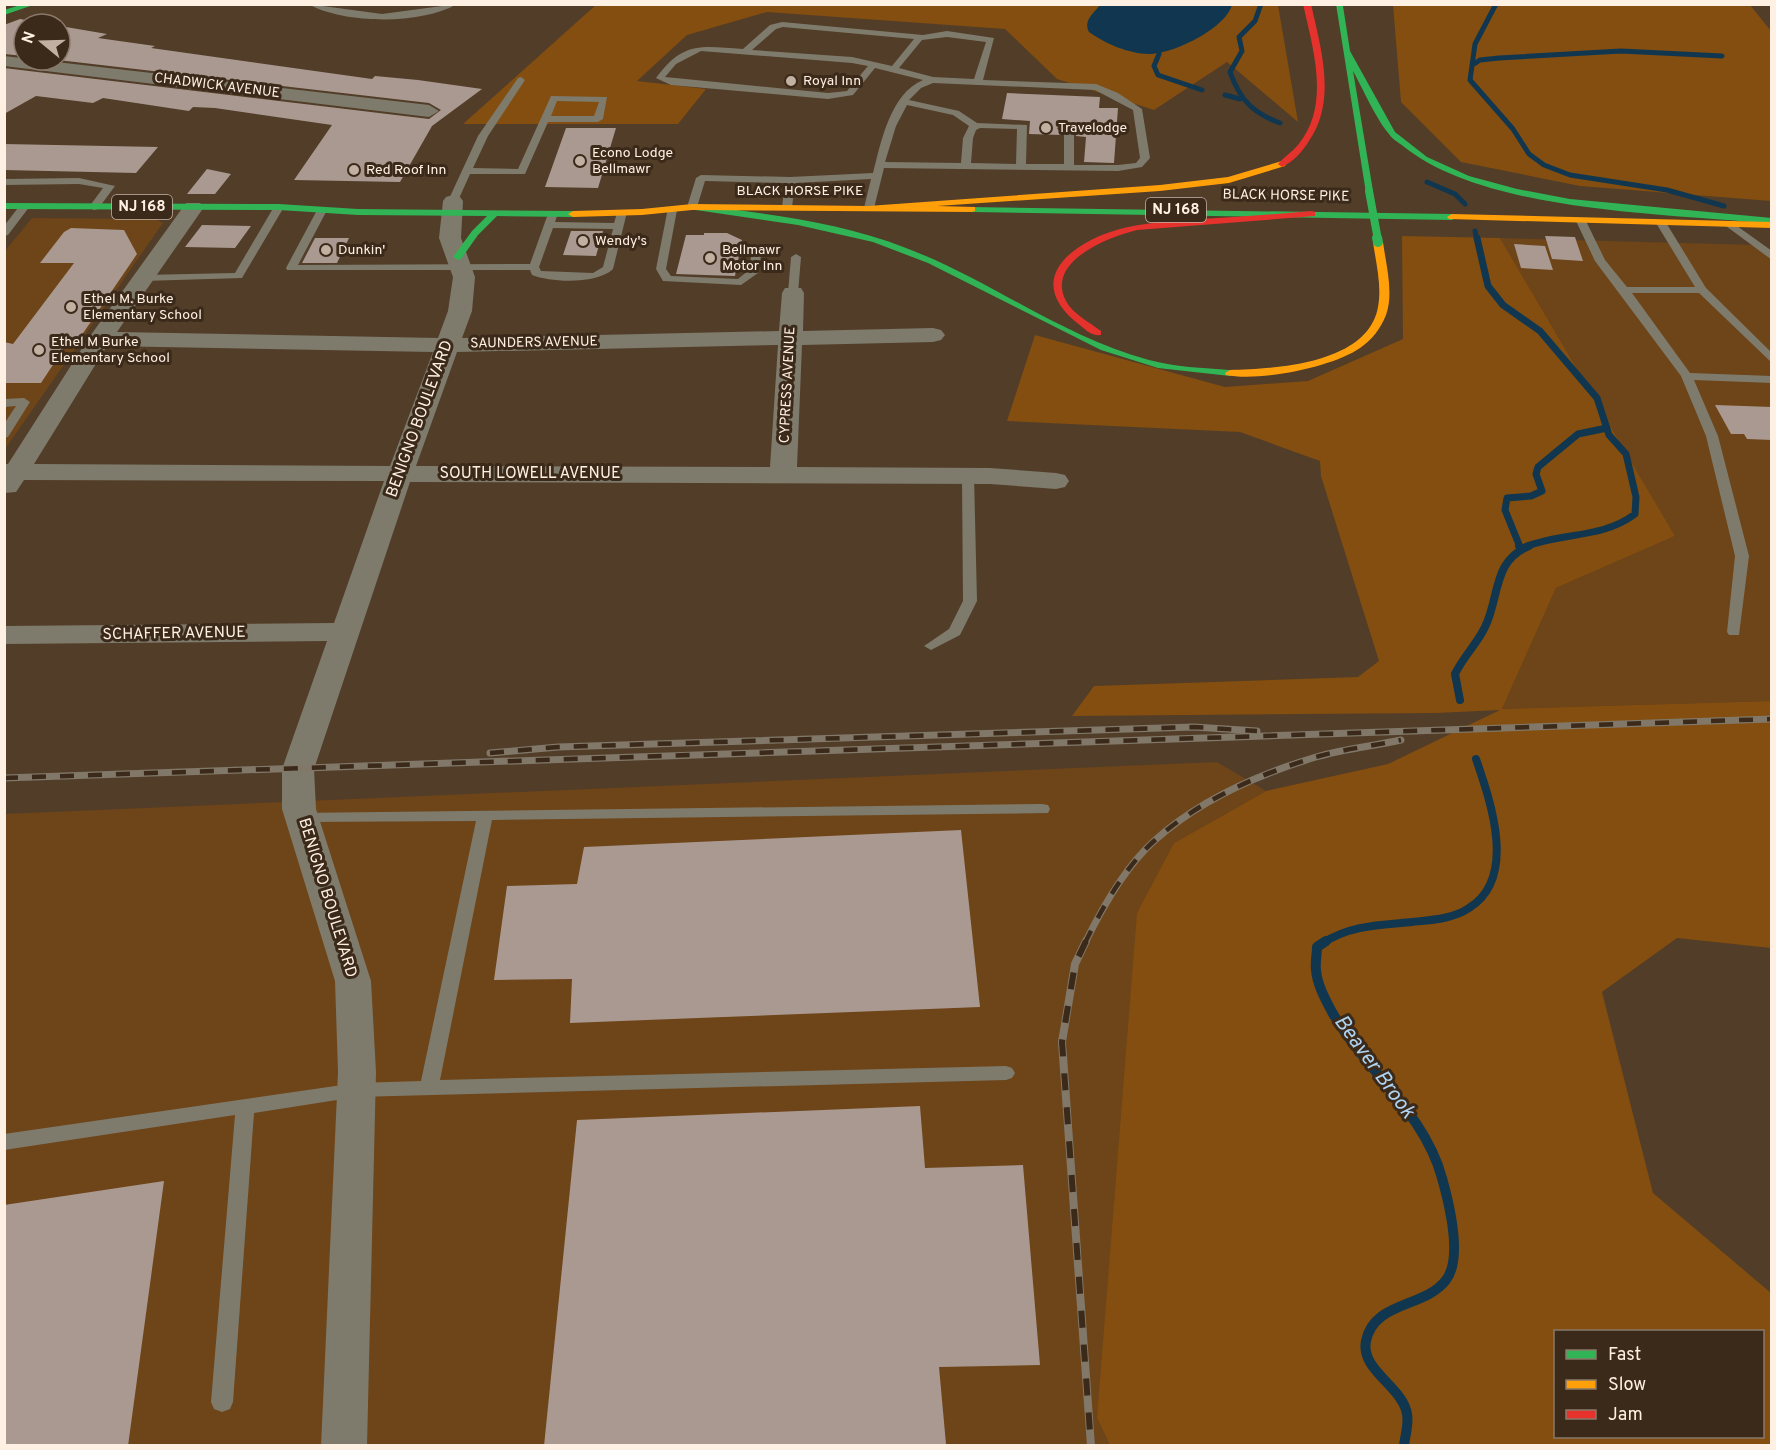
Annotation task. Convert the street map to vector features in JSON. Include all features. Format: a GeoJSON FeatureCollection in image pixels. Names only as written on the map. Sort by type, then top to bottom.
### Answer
{"type":"FeatureCollection","features":[{"type":"Feature","properties":{"kind":"main road"},"geometry":{"type":"LineString","coordinates":[[4,13],[33,4]]}},
{"type":"Feature","properties":{"kind":"main road"},"geometry":{"type":"LineString","coordinates":[[869,208],[1160,188],[1229,180],[1263,172],[1295,155],[1312,131],[1323,96],[1322,73],[1307,4]]}},
{"type":"Feature","properties":{"kind":"main road"},"geometry":{"type":"LineString","coordinates":[[692,207],[808,225],[899,248],[947,268],[1056,328],[1104,350],[1167,368],[1222,374],[1262,372],[1301,367],[1334,357],[1359,343],[1379,321],[1385,305],[1378,242],[1339,6]]}},
{"type":"Feature","properties":{"kind":"main road"},"geometry":{"type":"LineString","coordinates":[[1315,44],[1334,70],[1361,231]]}},
{"type":"Feature","properties":{"kind":"main road"},"geometry":{"type":"LineString","coordinates":[[1347,51],[1391,132],[1407,148],[1442,168],[1476,181],[1539,194],[1772,223]]}},
{"type":"Feature","properties":{"kind":"main road","name":"BLACK HORSE PIKE"},"geometry":{"type":"LineString","coordinates":[[279,207],[323,201],[452,207],[551,219],[692,207]]}},
{"type":"Feature","properties":{"kind":"main road","name":"BLACK HORSE PIKE"},"geometry":{"type":"LineString","coordinates":[[4,206],[279,207],[321,212],[655,202],[692,207],[1311,214],[1661,223],[1772,223]]}},
{"type":"Feature","properties":{"kind":"main road"},"geometry":{"type":"LineString","coordinates":[[460,262],[475,233],[495,213]]}},
{"type":"Feature","properties":{"kind":"main road"},"geometry":{"type":"LineString","coordinates":[[1311,214],[1162,224],[1119,231],[1100,237],[1072,254],[1058,272],[1057,283],[1063,305],[1085,326],[1121,345],[1162,356],[1203,362],[1244,363],[1285,358],[1326,344]]}},
{"type":"Feature","properties":{"kind":"street","name":"CHADWICK AVENUE"},"geometry":{"type":"LineString","coordinates":[[4,61],[429,111]]}},
{"type":"Feature","properties":{"kind":"street"},"geometry":{"type":"LineString","coordinates":[[8,478],[100,339],[193,207]]}},
{"type":"Feature","properties":{"kind":"street","name":"BENIGNO BOULEVARD"},"geometry":{"type":"LineString","coordinates":[[344,1446],[356,1090],[353,981],[302,817],[298,769],[344,632],[462,301],[465,288],[460,262],[450,238],[452,207]]}},
{"type":"Feature","properties":{"kind":"street","name":"CYPRESS AVENUE"},"geometry":{"type":"LineString","coordinates":[[783,476],[794,293]]}},
{"type":"Feature","properties":{"kind":"street","name":"SAUNDERS AVENUE"},"geometry":{"type":"LineString","coordinates":[[100,339],[447,345],[933,335]]}},
{"type":"Feature","properties":{"kind":"street","name":"SOUTH LOWELL AVENUE"},"geometry":{"type":"LineString","coordinates":[[8,478],[400,473],[968,476],[1056,481]]}},
{"type":"Feature","properties":{"kind":"street","name":"SCHAFFER AVENUE"},"geometry":{"type":"LineString","coordinates":[[4,635],[344,632]]}},
{"type":"Feature","properties":{"kind":"lane"},"geometry":{"type":"LineString","coordinates":[[312,4],[344,15],[380,16],[424,15],[453,4]]}},
{"type":"Feature","properties":{"kind":"lane"},"geometry":{"type":"LineString","coordinates":[[744,52],[773,27],[782,24],[920,38],[947,34],[991,40],[978,81]]}},
{"type":"Feature","properties":{"kind":"lane"},"geometry":{"type":"LineString","coordinates":[[894,69],[920,38]]}},
{"type":"Feature","properties":{"kind":"lane"},"geometry":{"type":"LineString","coordinates":[[873,65],[850,93],[828,96],[671,82],[660,78],[673,62],[700,48],[852,60],[894,69],[932,80],[1096,87],[1115,95],[1137,110],[1144,158],[1139,165],[1069,167],[880,165]]}},
{"type":"Feature","properties":{"kind":"lane"},"geometry":{"type":"LineString","coordinates":[[452,207],[483,136],[521,80]]}},
{"type":"Feature","properties":{"kind":"lane"},"geometry":{"type":"LineString","coordinates":[[869,208],[895,116],[914,89],[932,80]]}},
{"type":"Feature","properties":{"kind":"lane"},"geometry":{"type":"LineString","coordinates":[[466,171],[522,172],[555,98],[604,99],[598,119],[546,119]]}},
{"type":"Feature","properties":{"kind":"lane"},"geometry":{"type":"LineString","coordinates":[[905,102],[956,113],[975,126],[1023,127],[1021,166]]}},
{"type":"Feature","properties":{"kind":"lane"},"geometry":{"type":"LineString","coordinates":[[966,166],[969,132],[975,126]]}},
{"type":"Feature","properties":{"kind":"lane"},"geometry":{"type":"LineString","coordinates":[[1065,128],[1069,132],[1069,167]]}},
{"type":"Feature","properties":{"kind":"lane"},"geometry":{"type":"LineString","coordinates":[[692,207],[701,178],[790,180],[878,176]]}},
{"type":"Feature","properties":{"kind":"lane"},"geometry":{"type":"LineString","coordinates":[[787,207],[790,180]]}},
{"type":"Feature","properties":{"kind":"lane"},"geometry":{"type":"LineString","coordinates":[[4,182],[79,181],[110,186],[94,207]]}},
{"type":"Feature","properties":{"kind":"lane"},"geometry":{"type":"LineString","coordinates":[[4,232],[25,207]]}},
{"type":"Feature","properties":{"kind":"lane"},"geometry":{"type":"LineString","coordinates":[[143,278],[238,276],[279,207]]}},
{"type":"Feature","properties":{"kind":"lane"},"geometry":{"type":"LineString","coordinates":[[672,210],[662,269],[667,279],[741,282],[754,271],[757,250]]}},
{"type":"Feature","properties":{"kind":"lane"},"geometry":{"type":"LineString","coordinates":[[321,212],[291,268],[460,262],[534,267]]}},
{"type":"Feature","properties":{"kind":"lane"},"geometry":{"type":"LineString","coordinates":[[618,226],[551,219],[534,267],[536,273],[544,276],[603,274],[608,269],[622,212]]}},
{"type":"Feature","properties":{"kind":"lane"},"geometry":{"type":"LineString","coordinates":[[1581,221],[1600,261],[1687,376],[1712,436],[1742,556],[1734,632]]}},
{"type":"Feature","properties":{"kind":"lane"},"geometry":{"type":"LineString","coordinates":[[1661,223],[1702,290],[1772,360]]}},
{"type":"Feature","properties":{"kind":"lane"},"geometry":{"type":"LineString","coordinates":[[1730,224],[1772,257]]}},
{"type":"Feature","properties":{"kind":"lane"},"geometry":{"type":"LineString","coordinates":[[794,293],[796,257]]}},
{"type":"Feature","properties":{"kind":"lane"},"geometry":{"type":"LineString","coordinates":[[1624,290],[1702,290]]}},
{"type":"Feature","properties":{"kind":"lane"},"geometry":{"type":"LineString","coordinates":[[1687,376],[1772,380]]}},
{"type":"Feature","properties":{"kind":"lane"},"geometry":{"type":"LineString","coordinates":[[4,403],[24,402],[4,434]]}},
{"type":"Feature","properties":{"kind":"lane"},"geometry":{"type":"LineString","coordinates":[[931,646],[955,632],[964,618],[970,601],[968,476]]}},
{"type":"Feature","properties":{"kind":"lane"},"geometry":{"type":"LineString","coordinates":[[302,817],[1042,809]]}},
{"type":"Feature","properties":{"kind":"lane"},"geometry":{"type":"LineString","coordinates":[[429,1088],[484,815]]}},
{"type":"Feature","properties":{"kind":"lane"},"geometry":{"type":"LineString","coordinates":[[4,1142],[356,1090],[1006,1072]]}},
{"type":"Feature","properties":{"kind":"lane"},"geometry":{"type":"LineString","coordinates":[[222,1402],[245,1107]]}},
{"type":"Feature","properties":{"kind":"shaded area"},"geometry":{"type":"Polygon","coordinates":[[[597,4],[1278,5],[1298,122],[1227,62],[1154,110],[1057,79],[1005,29],[767,12],[687,35],[637,81],[706,89],[678,124],[463,124],[597,4]]]}},
{"type":"Feature","properties":{"kind":"shaded area"},"geometry":{"type":"Polygon","coordinates":[[[1393,5],[1750,5],[1771,31],[1771,201],[1580,186],[1461,162],[1401,102],[1393,5]]]}},
{"type":"Feature","properties":{"kind":"shaded area","name":"Ethel M Burke Elementary School"},"geometry":{"type":"Polygon","coordinates":[[[32,218],[155,219],[163,223],[5,449],[5,251],[32,218]]]}},
{"type":"Feature","properties":{"kind":"shaded area"},"geometry":{"type":"Polygon","coordinates":[[[1402,236],[1500,238],[1675,536],[1556,588],[1502,709],[1771,701],[1771,948],[1677,938],[1602,992],[1653,1193],[1771,1293],[1771,1445],[1110,1445],[1097,1418],[1137,913],[1174,843],[1266,791],[1388,764],[1500,710],[1436,713],[1072,716],[1094,686],[1358,677],[1379,661],[1321,476],[1320,461],[1240,432],[1007,421],[1035,335],[1225,387],[1308,381],[1403,339],[1402,236]]]}},
{"type":"Feature","properties":{"kind":"shaded area"},"geometry":{"type":"Polygon","coordinates":[[[1500,238],[1758,245],[1771,258],[1771,701],[1502,709],[1556,588],[1675,536],[1500,238]]]}},
{"type":"Feature","properties":{"kind":"shaded area"},"geometry":{"type":"Polygon","coordinates":[[[1217,762],[1266,791],[1174,843],[1097,1418],[1110,1445],[5,1445],[4,814],[1217,762]]]}},
{"type":"Feature","properties":{"kind":"water"},"geometry":{"type":"Polygon","coordinates":[[[1101,4],[1232,5],[1227,14],[1209,31],[1171,50],[1149,54],[1117,47],[1089,32],[1088,20],[1101,4]]]}},
{"type":"Feature","properties":{"kind":"building"},"geometry":{"type":"Polygon","coordinates":[[[12,22],[12,55],[4,54],[4,25],[12,22]]]}},
{"type":"Feature","properties":{"kind":"building"},"geometry":{"type":"Polygon","coordinates":[[[72,28],[107,34],[98,38],[155,46],[151,48],[372,79],[375,76],[482,89],[432,126],[400,182],[294,180],[332,125],[215,108],[193,107],[189,111],[103,98],[93,103],[36,96],[4,114],[4,68],[12,69],[12,72],[37,72],[429,119],[441,110],[429,103],[72,62],[72,28]]]}},
{"type":"Feature","properties":{"kind":"building","name":"Travelodge"},"geometry":{"type":"Polygon","coordinates":[[[1007,93],[1100,97],[1099,108],[1118,108],[1114,163],[1084,162],[1086,137],[1076,136],[1075,130],[1065,123],[1057,128],[1062,135],[1029,134],[1030,121],[1002,119],[1007,93]]]}},
{"type":"Feature","properties":{"kind":"building","name":"Econo Lodge Bellmawr"},"geometry":{"type":"Polygon","coordinates":[[[566,128],[616,128],[598,188],[545,187],[566,128]]]}},
{"type":"Feature","properties":{"kind":"building"},"geometry":{"type":"Polygon","coordinates":[[[4,144],[158,147],[136,173],[4,170],[4,144]]]}},
{"type":"Feature","properties":{"kind":"building"},"geometry":{"type":"Polygon","coordinates":[[[207,169],[231,174],[215,194],[187,194],[207,169]]]}},
{"type":"Feature","properties":{"kind":"building"},"geometry":{"type":"Polygon","coordinates":[[[202,225],[251,226],[235,248],[185,247],[202,225]]]}},
{"type":"Feature","properties":{"kind":"building","name":"Ethel M. Burke Elementary School"},"geometry":{"type":"Polygon","coordinates":[[[71,228],[124,230],[137,254],[75,345],[66,345],[41,383],[4,383],[4,342],[13,344],[74,263],[40,263],[64,232],[71,228]]]}},
{"type":"Feature","properties":{"kind":"building","name":"Wendy's"},"geometry":{"type":"Polygon","coordinates":[[[571,231],[603,231],[596,256],[563,255],[571,231]]]}},
{"type":"Feature","properties":{"kind":"building","name":"Bellmawr Motor Inn"},"geometry":{"type":"Polygon","coordinates":[[[704,233],[727,233],[742,240],[735,276],[676,274],[686,235],[704,235],[704,233]]]}},
{"type":"Feature","properties":{"kind":"building"},"geometry":{"type":"Polygon","coordinates":[[[1545,236],[1575,237],[1583,261],[1552,259],[1545,236]]]}},
{"type":"Feature","properties":{"kind":"building"},"geometry":{"type":"Polygon","coordinates":[[[315,238],[349,238],[337,263],[302,263],[315,238]]]}},
{"type":"Feature","properties":{"kind":"building"},"geometry":{"type":"Polygon","coordinates":[[[1514,244],[1545,246],[1553,270],[1521,268],[1514,244]]]}},
{"type":"Feature","properties":{"kind":"building"},"geometry":{"type":"Polygon","coordinates":[[[1715,405],[1772,407],[1772,440],[1747,439],[1744,434],[1731,434],[1715,405]]]}},
{"type":"Feature","properties":{"kind":"building"},"geometry":{"type":"Polygon","coordinates":[[[961,830],[980,1007],[570,1023],[572,979],[494,980],[507,886],[577,884],[584,847],[961,830]]]}},
{"type":"Feature","properties":{"kind":"building"},"geometry":{"type":"Polygon","coordinates":[[[920,1106],[925,1168],[1023,1165],[1040,1365],[939,1367],[946,1444],[544,1446],[577,1120],[920,1106]]]}},
{"type":"Feature","properties":{"kind":"building"},"geometry":{"type":"Polygon","coordinates":[[[164,1181],[128,1446],[4,1446],[4,1205],[164,1181]]]}},
{"type":"Feature","properties":{"kind":"waterway","name":"Beaver Brook"},"geometry":{"type":"LineString","coordinates":[[1261,4],[1255,21],[1239,37],[1242,51],[1230,72],[1243,98],[1262,115],[1280,123]]}},
{"type":"Feature","properties":{"kind":"waterway"},"geometry":{"type":"LineString","coordinates":[[1496,4],[1475,44],[1470,80],[1513,129],[1529,154],[1544,165],[1570,175],[1667,190],[1724,206]]}},
{"type":"Feature","properties":{"kind":"waterway"},"geometry":{"type":"LineString","coordinates":[[1159,44],[1159,54],[1154,66],[1158,75],[1202,90]]}},
{"type":"Feature","properties":{"kind":"waterway"},"geometry":{"type":"LineString","coordinates":[[1474,64],[1480,60],[1499,58],[1621,51],[1722,56]]}},
{"type":"Feature","properties":{"kind":"waterway"},"geometry":{"type":"LineString","coordinates":[[1225,95],[1240,99]]}},
{"type":"Feature","properties":{"kind":"waterway","name":"Beaver Brook"},"geometry":{"type":"LineString","coordinates":[[1427,182],[1455,194],[1465,204]]}},
{"type":"Feature","properties":{"kind":"waterway","name":"Beaver Brook"},"geometry":{"type":"LineString","coordinates":[[1475,231],[1477,240]]}},
{"type":"Feature","properties":{"kind":"waterway","name":"Beaver Brook"},"geometry":{"type":"LineString","coordinates":[[1477,238],[1488,286],[1503,305],[1540,331],[1597,398],[1607,428]]}},
{"type":"Feature","properties":{"kind":"waterway"},"geometry":{"type":"LineString","coordinates":[[1520,547],[1505,510],[1507,498],[1531,496],[1542,491],[1536,474],[1538,467],[1578,434],[1607,428]]}},
{"type":"Feature","properties":{"kind":"waterway","name":"Beaver Brook"},"geometry":{"type":"LineString","coordinates":[[1525,547],[1609,528],[1635,514],[1636,497],[1626,454],[1609,435],[1607,428]]}},
{"type":"Feature","properties":{"kind":"waterway","name":"Beaver Brook"},"geometry":{"type":"LineString","coordinates":[[1519,546],[1521,550]]}},
{"type":"Feature","properties":{"kind":"waterway","name":"Beaver Brook"},"geometry":{"type":"LineString","coordinates":[[1460,700],[1455,674],[1485,627],[1503,570],[1517,553],[1529,546]]}},
{"type":"Feature","properties":{"kind":"waterway","name":"Beaver Brook"},"geometry":{"type":"LineString","coordinates":[[1323,943],[1355,929],[1449,917],[1463,912],[1484,895],[1493,878],[1496,838],[1488,795],[1476,759]]}},
{"type":"Feature","properties":{"kind":"waterway","name":"Beaver Brook"},"geometry":{"type":"LineString","coordinates":[[1323,943],[1317,947],[1316,964],[1318,981],[1324,997],[1345,1033],[1422,1132],[1442,1178],[1451,1215],[1454,1258],[1446,1280],[1426,1296],[1389,1312],[1379,1319],[1371,1328],[1366,1341],[1369,1361],[1404,1404],[1408,1422],[1404,1446]]}},
{"type":"Feature","properties":{"kind":"railway"},"geometry":{"type":"LineString","coordinates":[[4,778],[1772,719]]}},
{"type":"Feature","properties":{"kind":"railway"},"geometry":{"type":"LineString","coordinates":[[490,753],[558,747],[1194,727],[1257,731]]}},
{"type":"Feature","properties":{"kind":"railway"},"geometry":{"type":"LineString","coordinates":[[1085,942],[1107,902],[1133,863],[1154,841],[1190,813],[1230,790],[1294,764],[1337,752],[1401,740]]}},
{"type":"Feature","properties":{"kind":"railway"},"geometry":{"type":"LineString","coordinates":[[1085,942],[1075,964],[1062,1042],[1091,1446]]}},
{"type":"Feature","properties":{"kind":"traffic: fast"},"geometry":{"type":"LineString","coordinates":[[4,13],[33,4]]}},
{"type":"Feature","properties":{"kind":"traffic: fast"},"geometry":{"type":"LineString","coordinates":[[1339,6],[1369,191]]}},
{"type":"Feature","properties":{"kind":"traffic: fast"},"geometry":{"type":"LineString","coordinates":[[1347,52],[1392,133],[1424,158],[1466,178],[1516,192],[1570,201],[1772,221]]}},
{"type":"Feature","properties":{"kind":"traffic: fast"},"geometry":{"type":"LineString","coordinates":[[1369,191],[1378,242]]}},
{"type":"Feature","properties":{"kind":"traffic: fast"},"geometry":{"type":"LineString","coordinates":[[4,206],[279,207],[358,212],[573,214]]}},
{"type":"Feature","properties":{"kind":"traffic: fast"},"geometry":{"type":"LineString","coordinates":[[692,207],[798,222],[876,240],[931,261],[1046,321],[1105,348],[1158,365],[1230,373]]}},
{"type":"Feature","properties":{"kind":"traffic: fast"},"geometry":{"type":"LineString","coordinates":[[972,209],[1452,217]]}},
{"type":"Feature","properties":{"kind":"traffic: fast"},"geometry":{"type":"LineString","coordinates":[[458,257],[475,233],[495,213]]}},
{"type":"Feature","properties":{"kind":"traffic: slow"},"geometry":{"type":"LineString","coordinates":[[869,208],[1160,188],[1229,180],[1282,164]]}},
{"type":"Feature","properties":{"kind":"traffic: slow"},"geometry":{"type":"LineString","coordinates":[[573,214],[642,212],[692,207],[972,209]]}},
{"type":"Feature","properties":{"kind":"traffic: slow"},"geometry":{"type":"LineString","coordinates":[[1452,217],[1772,225]]}},
{"type":"Feature","properties":{"kind":"traffic: slow"},"geometry":{"type":"LineString","coordinates":[[1230,373],[1293,368],[1338,356],[1357,346],[1372,332],[1383,306],[1383,279],[1378,242]]}},
{"type":"Feature","properties":{"kind":"traffic: jam"},"geometry":{"type":"LineString","coordinates":[[1282,164],[1301,148],[1312,130],[1319,111],[1320,69],[1307,4]]}},
{"type":"Feature","properties":{"kind":"traffic: jam"},"geometry":{"type":"LineString","coordinates":[[1097,333],[1067,309],[1060,299],[1056,285],[1060,272],[1068,260],[1080,250],[1110,235],[1137,227],[1312,214]]}},
{"type":"Feature","properties":{"kind":"place","name":"Royal Inn"},"geometry":{"type":"Point","coordinates":[791,81]}},
{"type":"Feature","properties":{"kind":"place","name":"Travelodge"},"geometry":{"type":"Point","coordinates":[1046,128]}},
{"type":"Feature","properties":{"kind":"place","name":"Econo Lodge Bellmawr"},"geometry":{"type":"Point","coordinates":[580,161]}},
{"type":"Feature","properties":{"kind":"place","name":"Red Roof Inn"},"geometry":{"type":"Point","coordinates":[354,170]}},
{"type":"Feature","properties":{"kind":"place","name":"Wendy's"},"geometry":{"type":"Point","coordinates":[583,241]}},
{"type":"Feature","properties":{"kind":"place","name":"Dunkin'"},"geometry":{"type":"Point","coordinates":[326,250]}},
{"type":"Feature","properties":{"kind":"place","name":"Bellmawr Motor Inn"},"geometry":{"type":"Point","coordinates":[710,258]}},
{"type":"Feature","properties":{"kind":"place","name":"Ethel M. Burke Elementary School"},"geometry":{"type":"Point","coordinates":[71,307]}},
{"type":"Feature","properties":{"kind":"place","name":"Ethel M Burke Elementary School"},"geometry":{"type":"Point","coordinates":[39,350]}}]}
